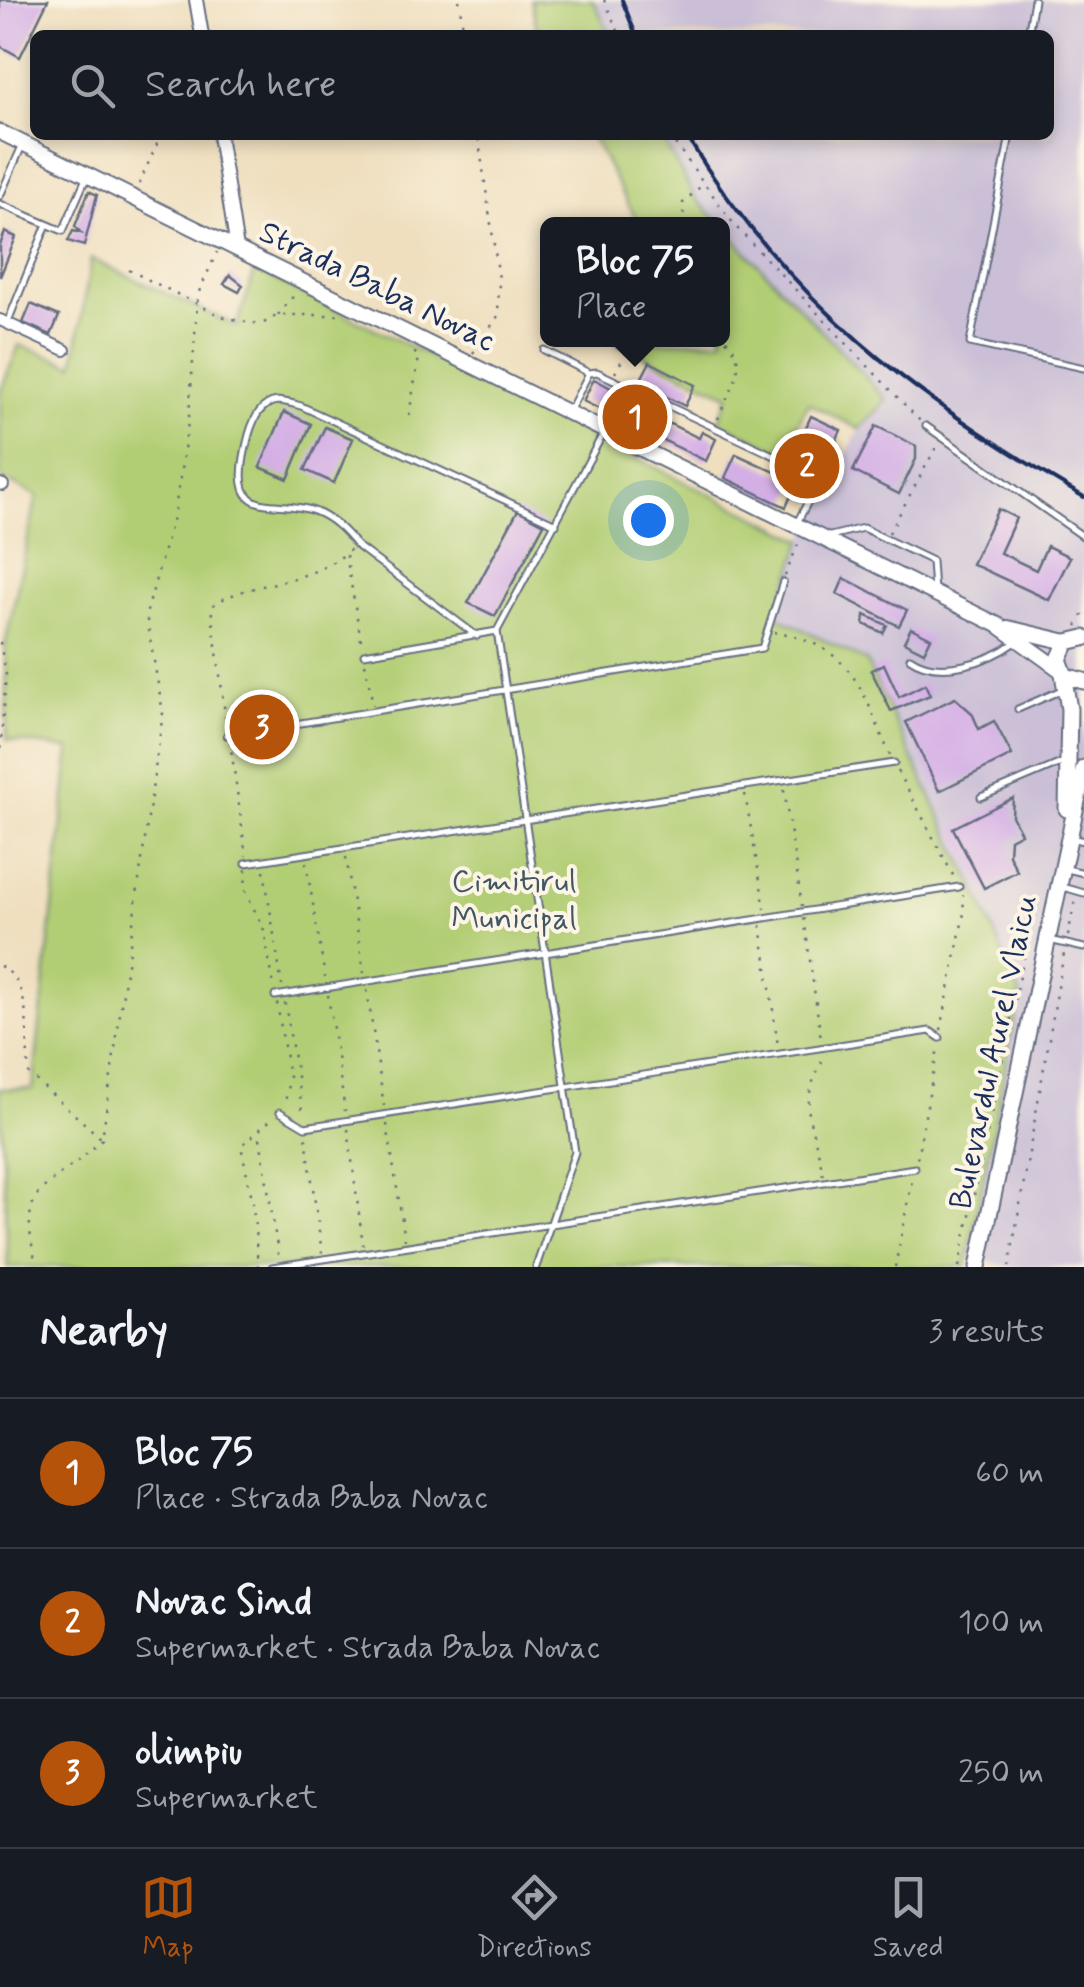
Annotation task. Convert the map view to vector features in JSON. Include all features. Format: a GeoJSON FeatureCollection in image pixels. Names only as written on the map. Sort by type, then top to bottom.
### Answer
{"type":"FeatureCollection","features":[{"type":"Feature","properties":{"kind":"main road","name":"Strada Baba Novac"},"geometry":{"type":"LineString","coordinates":[[0,132],[998,625],[1064,678]]}},
{"type":"Feature","properties":{"kind":"main road","name":"Strada Baba Novac"},"geometry":{"type":"LineString","coordinates":[[998,625],[1078,635]]}},
{"type":"Feature","properties":{"kind":"main road","name":"Bulevardul Aurel Vlaicu"},"geometry":{"type":"LineString","coordinates":[[1072,843],[1064,678],[1058,658],[1078,635]]}},
{"type":"Feature","properties":{"kind":"main road"},"geometry":{"type":"LineString","coordinates":[[1064,678],[1084,681]]}},
{"type":"Feature","properties":{"kind":"main road","name":"Bulevardul Aurel Vlaicu"},"geometry":{"type":"LineString","coordinates":[[978,1267],[1061,867],[1072,843],[1084,768]]}},
{"type":"Feature","properties":{"kind":"street"},"geometry":{"type":"LineString","coordinates":[[196,0],[201,30]]}},
{"type":"Feature","properties":{"kind":"street"},"geometry":{"type":"LineString","coordinates":[[220,140],[238,249]]}},
{"type":"Feature","properties":{"kind":"street"},"geometry":{"type":"LineString","coordinates":[[4,322],[65,350]]}},
{"type":"Feature","properties":{"kind":"lane"},"geometry":{"type":"LineString","coordinates":[[1029,30],[1034,0]]}},
{"type":"Feature","properties":{"kind":"lane"},"geometry":{"type":"LineString","coordinates":[[1009,140],[970,343],[1084,368]]}},
{"type":"Feature","properties":{"kind":"lane"},"geometry":{"type":"LineString","coordinates":[[0,196],[23,143]]}},
{"type":"Feature","properties":{"kind":"lane"},"geometry":{"type":"LineString","coordinates":[[0,204],[63,231],[87,175]]}},
{"type":"Feature","properties":{"kind":"lane"},"geometry":{"type":"LineString","coordinates":[[4,322],[47,224]]}},
{"type":"Feature","properties":{"kind":"lane"},"geometry":{"type":"LineString","coordinates":[[544,350],[834,484]]}},
{"type":"Feature","properties":{"kind":"lane"},"geometry":{"type":"LineString","coordinates":[[568,413],[589,373]]}},
{"type":"Feature","properties":{"kind":"lane"},"geometry":{"type":"LineString","coordinates":[[477,636],[356,545],[341,526],[311,510],[261,505],[241,484],[248,438],[256,416],[268,402],[301,406],[556,524]]}},
{"type":"Feature","properties":{"kind":"lane"},"geometry":{"type":"LineString","coordinates":[[926,426],[1084,537]]}},
{"type":"Feature","properties":{"kind":"lane"},"geometry":{"type":"LineString","coordinates":[[536,1267],[575,1152],[497,632],[604,431]]}},
{"type":"Feature","properties":{"kind":"lane"},"geometry":{"type":"LineString","coordinates":[[800,528],[820,478]]}},
{"type":"Feature","properties":{"kind":"lane"},"geometry":{"type":"LineString","coordinates":[[821,538],[863,528],[932,561],[934,594]]}},
{"type":"Feature","properties":{"kind":"lane"},"geometry":{"type":"LineString","coordinates":[[227,735],[762,648],[783,582]]}},
{"type":"Feature","properties":{"kind":"lane"},"geometry":{"type":"LineString","coordinates":[[364,654],[497,632]]}},
{"type":"Feature","properties":{"kind":"lane"},"geometry":{"type":"LineString","coordinates":[[910,658],[926,666],[982,662],[1018,640]]}},
{"type":"Feature","properties":{"kind":"lane"},"geometry":{"type":"LineString","coordinates":[[1018,709],[1064,678]]}},
{"type":"Feature","properties":{"kind":"lane"},"geometry":{"type":"LineString","coordinates":[[982,797],[1069,760]]}},
{"type":"Feature","properties":{"kind":"lane"},"geometry":{"type":"LineString","coordinates":[[246,864],[894,763]]}},
{"type":"Feature","properties":{"kind":"lane"},"geometry":{"type":"LineString","coordinates":[[1061,867],[1084,872]]}},
{"type":"Feature","properties":{"kind":"lane"},"geometry":{"type":"LineString","coordinates":[[1057,886],[1081,892]]}},
{"type":"Feature","properties":{"kind":"lane"},"geometry":{"type":"LineString","coordinates":[[280,995],[958,887]]}},
{"type":"Feature","properties":{"kind":"lane"},"geometry":{"type":"LineString","coordinates":[[1046,940],[1084,948]]}},
{"type":"Feature","properties":{"kind":"lane"},"geometry":{"type":"LineString","coordinates":[[280,1112],[304,1127],[831,1044],[930,1032],[940,1038]]}},
{"type":"Feature","properties":{"kind":"lane"},"geometry":{"type":"LineString","coordinates":[[272,1267],[914,1168]]}},
{"type":"Feature","properties":{"kind":"path"},"geometry":{"type":"LineString","coordinates":[[459,0],[463,30]]}},
{"type":"Feature","properties":{"kind":"path"},"geometry":{"type":"LineString","coordinates":[[604,0],[618,30]]}},
{"type":"Feature","properties":{"kind":"path"},"geometry":{"type":"LineString","coordinates":[[133,198],[159,140]]}},
{"type":"Feature","properties":{"kind":"path"},"geometry":{"type":"LineString","coordinates":[[467,363],[498,316],[499,279],[479,140]]}},
{"type":"Feature","properties":{"kind":"path"},"geometry":{"type":"LineString","coordinates":[[672,140],[703,184],[784,280],[926,426]]}},
{"type":"Feature","properties":{"kind":"path"},"geometry":{"type":"LineString","coordinates":[[684,217],[683,203],[703,184]]}},
{"type":"Feature","properties":{"kind":"path"},"geometry":{"type":"LineString","coordinates":[[37,1267],[28,1227],[30,1201],[102,1138],[163,713],[146,615],[175,510],[199,303],[221,242]]}},
{"type":"Feature","properties":{"kind":"path"},"geometry":{"type":"LineString","coordinates":[[128,270],[249,324],[262,324],[278,316],[308,284]]}},
{"type":"Feature","properties":{"kind":"path"},"geometry":{"type":"LineString","coordinates":[[278,316],[343,316]]}},
{"type":"Feature","properties":{"kind":"path"},"geometry":{"type":"LineString","coordinates":[[715,428],[740,366],[740,356],[730,345]]}},
{"type":"Feature","properties":{"kind":"path"},"geometry":{"type":"LineString","coordinates":[[408,347],[420,358],[409,415]]}},
{"type":"Feature","properties":{"kind":"path"},"geometry":{"type":"LineString","coordinates":[[612,379],[630,347]]}},
{"type":"Feature","properties":{"kind":"path"},"geometry":{"type":"LineString","coordinates":[[886,539],[941,437]]}},
{"type":"Feature","properties":{"kind":"path"},"geometry":{"type":"LineString","coordinates":[[783,582],[800,528]]}},
{"type":"Feature","properties":{"kind":"path"},"geometry":{"type":"LineString","coordinates":[[280,995],[264,930],[246,890],[248,838],[238,770],[227,735],[212,607],[232,597],[295,581],[356,545]]}},
{"type":"Feature","properties":{"kind":"path"},"geometry":{"type":"LineString","coordinates":[[346,554],[374,711]]}},
{"type":"Feature","properties":{"kind":"path"},"geometry":{"type":"LineString","coordinates":[[1078,635],[1084,613]]}},
{"type":"Feature","properties":{"kind":"path"},"geometry":{"type":"LineString","coordinates":[[768,631],[802,638],[854,672],[894,763],[958,887],[964,913],[896,1267]]}},
{"type":"Feature","properties":{"kind":"path"},"geometry":{"type":"LineString","coordinates":[[0,642],[6,675],[0,752]]}},
{"type":"Feature","properties":{"kind":"path"},"geometry":{"type":"LineString","coordinates":[[744,788],[779,1052]]}},
{"type":"Feature","properties":{"kind":"path"},"geometry":{"type":"LineString","coordinates":[[345,849],[406,1246]]}},
{"type":"Feature","properties":{"kind":"path"},"geometry":{"type":"LineString","coordinates":[[306,856],[364,1253]]}},
{"type":"Feature","properties":{"kind":"path"},"geometry":{"type":"LineString","coordinates":[[258,1267],[253,1203],[242,1146],[280,1112],[290,1077],[262,861]]}},
{"type":"Feature","properties":{"kind":"path"},"geometry":{"type":"LineString","coordinates":[[1009,1267],[1066,944],[1081,892]]}},
{"type":"Feature","properties":{"kind":"path"},"geometry":{"type":"LineString","coordinates":[[959,1267],[1032,918]]}},
{"type":"Feature","properties":{"kind":"path"},"geometry":{"type":"LineString","coordinates":[[0,966],[11,971],[22,987],[29,1074],[102,1138]]}},
{"type":"Feature","properties":{"kind":"path"},"geometry":{"type":"LineString","coordinates":[[824,1182],[807,1109],[812,1078],[831,1044]]}},
{"type":"Feature","properties":{"kind":"path"},"geometry":{"type":"LineString","coordinates":[[260,1138],[280,1266]]}},
{"type":"Feature","properties":{"kind":"shaded area"},"geometry":{"type":"Polygon","coordinates":[[[593,0],[1084,0],[1084,1267],[1008,1267],[969,1256],[1020,994],[970,876],[866,661],[776,616],[803,540],[859,429],[886,400],[730,235],[730,217],[713,217],[696,199],[663,140],[1054,140],[1054,30],[608,30],[593,0]]]}},
{"type":"Feature","properties":{"kind":"green space"},"geometry":{"type":"Polygon","coordinates":[[[531,0],[593,0],[608,30],[537,30],[531,0]]]}},
{"type":"Feature","properties":{"kind":"green space"},"geometry":{"type":"Polygon","coordinates":[[[594,140],[663,140],[696,199],[713,217],[635,217],[594,140]]]}},
{"type":"Feature","properties":{"kind":"green space"},"geometry":{"type":"Polygon","coordinates":[[[730,234],[887,400],[859,429],[809,403],[782,451],[718,422],[729,395],[624,347],[730,347],[730,234]]]}},
{"type":"Feature","properties":{"kind":"green space","name":"Cimitirul Municipal"},"geometry":{"type":"Polygon","coordinates":[[[91,259],[237,326],[255,270],[803,540],[776,616],[866,661],[981,901],[1020,994],[966,1267],[8,1267],[0,1089],[33,1089],[70,749],[7,740],[5,646],[37,496],[0,477],[0,392],[19,345],[74,365],[91,259]]]}},
{"type":"Feature","properties":{"kind":"building"},"geometry":{"type":"Polygon","coordinates":[[[0,0],[48,0],[20,57],[0,46],[0,0]]]}},
{"type":"Feature","properties":{"kind":"building"},"geometry":{"type":"Polygon","coordinates":[[[89,191],[97,195],[84,246],[68,241],[73,231],[81,233],[75,226],[89,191]]]}},
{"type":"Feature","properties":{"kind":"building"},"geometry":{"type":"Polygon","coordinates":[[[5,232],[16,237],[0,277],[0,245],[5,232]]]}},
{"type":"Feature","properties":{"kind":"building"},"geometry":{"type":"Polygon","coordinates":[[[230,275],[243,285],[239,292],[224,284],[230,275]]]}},
{"type":"Feature","properties":{"kind":"building"},"geometry":{"type":"Polygon","coordinates":[[[31,304],[59,316],[51,335],[23,323],[31,304]]]}},
{"type":"Feature","properties":{"kind":"building"},"geometry":{"type":"Polygon","coordinates":[[[650,362],[695,385],[685,406],[639,383],[650,362]]]}},
{"type":"Feature","properties":{"kind":"building"},"geometry":{"type":"Polygon","coordinates":[[[594,379],[611,388],[609,394],[699,438],[702,432],[716,439],[706,461],[583,401],[594,379]]]}},
{"type":"Feature","properties":{"kind":"building"},"geometry":{"type":"Polygon","coordinates":[[[284,412],[311,424],[288,479],[260,467],[284,412]]]}},
{"type":"Feature","properties":{"kind":"building"},"geometry":{"type":"Polygon","coordinates":[[[811,416],[841,430],[822,471],[793,457],[811,416]]]}},
{"type":"Feature","properties":{"kind":"building"},"geometry":{"type":"Polygon","coordinates":[[[876,426],[916,446],[916,459],[899,494],[853,471],[876,426]]]}},
{"type":"Feature","properties":{"kind":"building"},"geometry":{"type":"Polygon","coordinates":[[[325,427],[353,439],[334,483],[305,470],[325,427]]]}},
{"type":"Feature","properties":{"kind":"building"},"geometry":{"type":"Polygon","coordinates":[[[736,454],[797,482],[786,507],[725,478],[736,454]]]}},
{"type":"Feature","properties":{"kind":"building"},"geometry":{"type":"Polygon","coordinates":[[[998,509],[1016,518],[1000,553],[1036,570],[1047,546],[1070,557],[1049,600],[972,564],[998,509]]]}},
{"type":"Feature","properties":{"kind":"building"},"geometry":{"type":"Polygon","coordinates":[[[518,510],[544,524],[495,616],[468,603],[518,510]]]}},
{"type":"Feature","properties":{"kind":"building"},"geometry":{"type":"Polygon","coordinates":[[[844,578],[907,610],[899,626],[837,594],[844,578]]]}},
{"type":"Feature","properties":{"kind":"building"},"geometry":{"type":"Polygon","coordinates":[[[865,615],[887,625],[883,633],[864,624],[865,615]]]}},
{"type":"Feature","properties":{"kind":"building"},"geometry":{"type":"Polygon","coordinates":[[[911,628],[931,638],[924,652],[904,642],[911,628]]]}},
{"type":"Feature","properties":{"kind":"building"},"geometry":{"type":"Polygon","coordinates":[[[884,664],[899,697],[925,684],[930,695],[891,711],[871,670],[884,664]]]}},
{"type":"Feature","properties":{"kind":"building"},"geometry":{"type":"Polygon","coordinates":[[[955,698],[972,713],[979,729],[994,721],[1012,755],[939,791],[906,722],[955,698]]]}},
{"type":"Feature","properties":{"kind":"building"},"geometry":{"type":"Polygon","coordinates":[[[1013,798],[1012,816],[1021,833],[1010,839],[1009,855],[1017,871],[984,888],[953,828],[1013,798]]]}},
{"type":"Feature","properties":{"kind":"railway"},"geometry":{"type":"LineString","coordinates":[[622,0],[634,30]]}},
{"type":"Feature","properties":{"kind":"railway"},"geometry":{"type":"LineString","coordinates":[[689,140],[767,249],[861,343],[966,423],[1084,497]]}},
{"type":"Feature","properties":{"kind":"place","name":"Bloc 75"},"geometry":{"type":"Point","coordinates":[635,417]}},
{"type":"Feature","properties":{"kind":"place","name":"Novac Sind"},"geometry":{"type":"Point","coordinates":[807,466]}},
{"type":"Feature","properties":{"kind":"place","name":"olimpiu"},"geometry":{"type":"Point","coordinates":[262,727]}}]}
